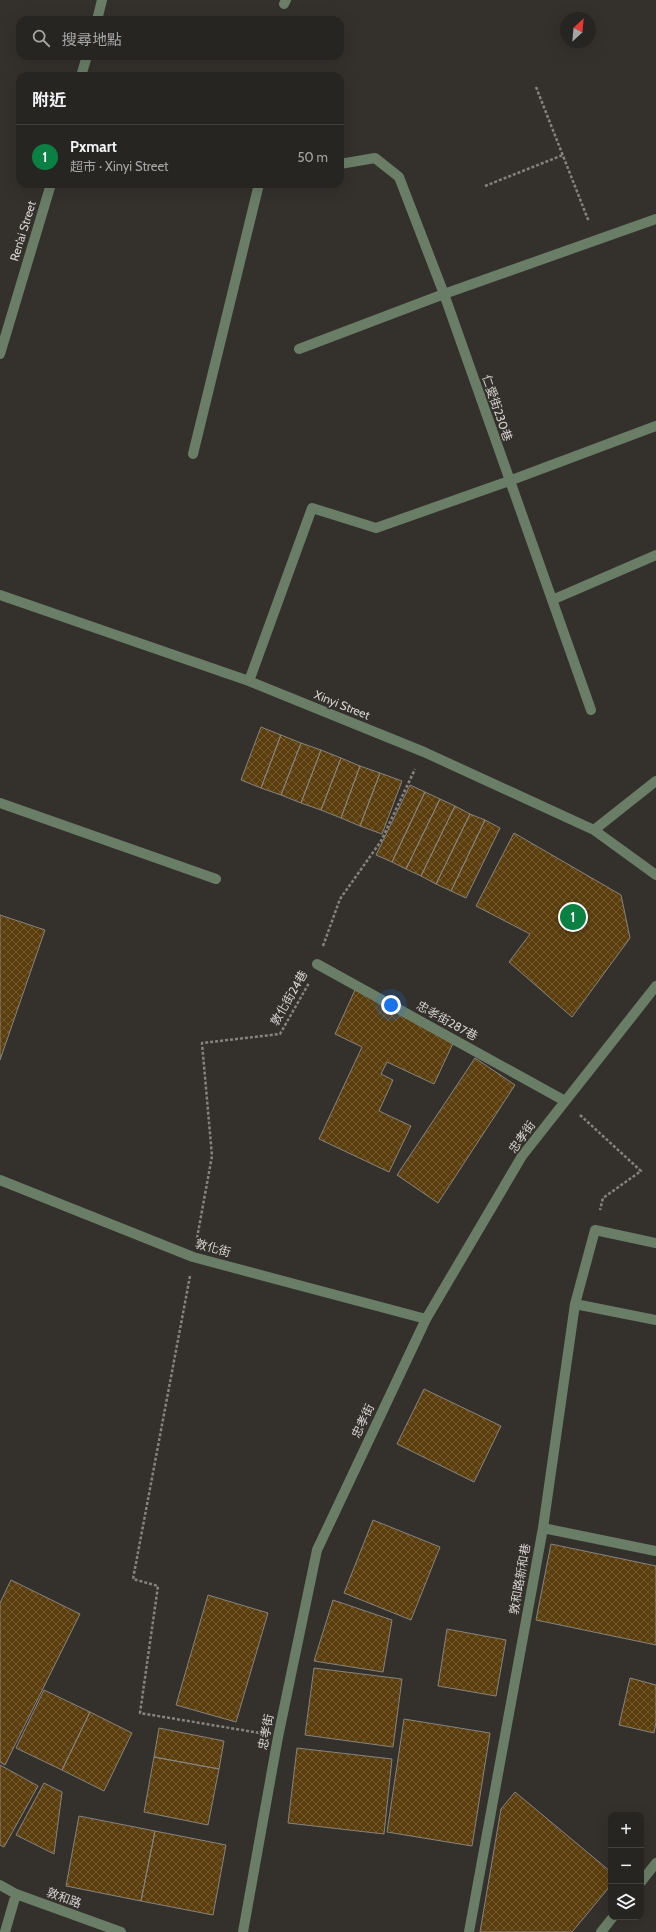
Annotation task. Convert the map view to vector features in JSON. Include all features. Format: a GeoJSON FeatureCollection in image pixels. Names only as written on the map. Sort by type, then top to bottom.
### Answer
{"type":"FeatureCollection","features":[{"type":"Feature","properties":{"kind":"street"},"geometry":{"type":"LineString","coordinates":[[98,16],[102,0]]}},
{"type":"Feature","properties":{"kind":"street"},"geometry":{"type":"LineString","coordinates":[[82,72],[86,60]]}},
{"type":"Feature","properties":{"kind":"street","name":"仁愛街230巷"},"geometry":{"type":"LineString","coordinates":[[344,163],[375,158],[399,177],[444,294],[509,481],[592,710]]}},
{"type":"Feature","properties":{"kind":"street","name":"Ren’ai Street"},"geometry":{"type":"LineString","coordinates":[[0,354],[3,332],[50,188]]}},
{"type":"Feature","properties":{"kind":"street"},"geometry":{"type":"LineString","coordinates":[[193,454],[257,188]]}},
{"type":"Feature","properties":{"kind":"street"},"geometry":{"type":"LineString","coordinates":[[299,349],[444,294],[656,219]]}},
{"type":"Feature","properties":{"kind":"street"},"geometry":{"type":"LineString","coordinates":[[249,681],[312,508],[376,528],[509,481],[656,426]]}},
{"type":"Feature","properties":{"kind":"street"},"geometry":{"type":"LineString","coordinates":[[552,600],[656,555]]}},
{"type":"Feature","properties":{"kind":"street","name":"Xinyi Street"},"geometry":{"type":"LineString","coordinates":[[0,595],[249,681],[424,752],[594,830],[656,876]]}},
{"type":"Feature","properties":{"kind":"street"},"geometry":{"type":"LineString","coordinates":[[594,830],[656,781]]}},
{"type":"Feature","properties":{"kind":"street"},"geometry":{"type":"LineString","coordinates":[[0,803],[216,879]]}},
{"type":"Feature","properties":{"kind":"street","name":"忠孝街287巷"},"geometry":{"type":"LineString","coordinates":[[317,964],[565,1101]]}},
{"type":"Feature","properties":{"kind":"street","name":"忠孝街"},"geometry":{"type":"LineString","coordinates":[[243,1932],[278,1736],[317,1550],[426,1319],[522,1156],[656,986]]}},
{"type":"Feature","properties":{"kind":"street","name":"敦化街"},"geometry":{"type":"LineString","coordinates":[[0,1180],[193,1257],[426,1319]]}},
{"type":"Feature","properties":{"kind":"street"},"geometry":{"type":"LineString","coordinates":[[595,1230],[656,1243]]}},
{"type":"Feature","properties":{"kind":"street","name":"敦和路新和巷"},"geometry":{"type":"LineString","coordinates":[[469,1932],[543,1528],[575,1304],[595,1230]]}},
{"type":"Feature","properties":{"kind":"street"},"geometry":{"type":"LineString","coordinates":[[575,1304],[656,1320]]}},
{"type":"Feature","properties":{"kind":"street"},"geometry":{"type":"LineString","coordinates":[[543,1528],[656,1551]]}},
{"type":"Feature","properties":{"kind":"street"},"geometry":{"type":"LineString","coordinates":[[644,1878],[656,1863]]}},
{"type":"Feature","properties":{"kind":"street","name":"敦和路"},"geometry":{"type":"LineString","coordinates":[[0,1885],[16,1894],[121,1932]]}},
{"type":"Feature","properties":{"kind":"street"},"geometry":{"type":"LineString","coordinates":[[5,1932],[16,1894]]}},
{"type":"Feature","properties":{"kind":"street"},"geometry":{"type":"LineString","coordinates":[[601,1932],[611,1920]]}},
{"type":"Feature","properties":{"kind":"path"},"geometry":{"type":"LineString","coordinates":[[536,87],[595,240]]}},
{"type":"Feature","properties":{"kind":"path"},"geometry":{"type":"LineString","coordinates":[[486,186],[562,155]]}},
{"type":"Feature","properties":{"kind":"path","name":"敦化街24巷"},"geometry":{"type":"LineString","coordinates":[[278,1736],[140,1712],[158,1586],[133,1579],[212,1156],[202,1043],[280,1034],[306,990],[317,964],[340,899],[381,841],[424,752]]}},
{"type":"Feature","properties":{"kind":"path"},"geometry":{"type":"LineString","coordinates":[[565,1101],[642,1171],[603,1198],[595,1230]]}},
{"type":"Feature","properties":{"kind":"building"},"geometry":{"type":"Polygon","coordinates":[[[261,727],[281,735],[261,788],[241,780],[261,727]]]}},
{"type":"Feature","properties":{"kind":"building"},"geometry":{"type":"Polygon","coordinates":[[[281,735],[301,743],[281,795],[261,788],[281,735]]]}},
{"type":"Feature","properties":{"kind":"building"},"geometry":{"type":"Polygon","coordinates":[[[301,743],[321,750],[301,803],[281,795],[301,743]]]}},
{"type":"Feature","properties":{"kind":"building"},"geometry":{"type":"Polygon","coordinates":[[[321,750],[341,758],[321,810],[301,803],[321,750]]]}},
{"type":"Feature","properties":{"kind":"building"},"geometry":{"type":"Polygon","coordinates":[[[341,758],[360,766],[341,818],[321,810],[341,758]]]}},
{"type":"Feature","properties":{"kind":"building"},"geometry":{"type":"Polygon","coordinates":[[[360,766],[380,773],[360,826],[341,818],[360,766]]]}},
{"type":"Feature","properties":{"kind":"building"},"geometry":{"type":"Polygon","coordinates":[[[380,773],[402,781],[382,834],[360,826],[380,773]]]}},
{"type":"Feature","properties":{"kind":"building"},"geometry":{"type":"Polygon","coordinates":[[[410,785],[425,792],[392,862],[376,855],[410,785]]]}},
{"type":"Feature","properties":{"kind":"building"},"geometry":{"type":"Polygon","coordinates":[[[425,792],[440,799],[406,869],[392,862],[425,792]]]}},
{"type":"Feature","properties":{"kind":"building"},"geometry":{"type":"Polygon","coordinates":[[[440,799],[455,806],[421,876],[406,869],[440,799]]]}},
{"type":"Feature","properties":{"kind":"building"},"geometry":{"type":"Polygon","coordinates":[[[455,806],[470,814],[436,884],[421,876],[455,806]]]}},
{"type":"Feature","properties":{"kind":"building"},"geometry":{"type":"Polygon","coordinates":[[[470,814],[485,820],[451,891],[436,884],[470,814]]]}},
{"type":"Feature","properties":{"kind":"building"},"geometry":{"type":"Polygon","coordinates":[[[485,820],[500,828],[466,898],[451,891],[485,820]]]}},
{"type":"Feature","properties":{"kind":"building"},"geometry":{"type":"Polygon","coordinates":[[[514,833],[621,895],[630,938],[572,1017],[509,962],[530,934],[476,906],[514,833]]]}},
{"type":"Feature","properties":{"kind":"building"},"geometry":{"type":"Polygon","coordinates":[[[0,915],[45,930],[0,1060],[0,915]]]}},
{"type":"Feature","properties":{"kind":"building"},"geometry":{"type":"Polygon","coordinates":[[[355,990],[456,1037],[434,1084],[387,1062],[381,1074],[393,1080],[379,1111],[411,1126],[389,1172],[319,1139],[362,1047],[335,1034],[355,990]]]}},
{"type":"Feature","properties":{"kind":"building"},"geometry":{"type":"Polygon","coordinates":[[[475,1058],[515,1085],[438,1203],[397,1175],[475,1058]]]}},
{"type":"Feature","properties":{"kind":"building"},"geometry":{"type":"Polygon","coordinates":[[[424,1389],[501,1426],[474,1482],[397,1444],[424,1389]]]}},
{"type":"Feature","properties":{"kind":"building"},"geometry":{"type":"Polygon","coordinates":[[[373,1520],[440,1547],[411,1620],[344,1593],[373,1520]]]}},
{"type":"Feature","properties":{"kind":"building"},"geometry":{"type":"Polygon","coordinates":[[[551,1544],[656,1566],[656,1645],[536,1620],[551,1544]]]}},
{"type":"Feature","properties":{"kind":"building"},"geometry":{"type":"Polygon","coordinates":[[[11,1580],[80,1614],[5,1765],[0,1762],[0,1603],[11,1580]]]}},
{"type":"Feature","properties":{"kind":"building"},"geometry":{"type":"Polygon","coordinates":[[[208,1595],[268,1613],[236,1722],[176,1705],[208,1595]]]}},
{"type":"Feature","properties":{"kind":"building"},"geometry":{"type":"Polygon","coordinates":[[[333,1600],[392,1620],[383,1672],[314,1661],[333,1600]]]}},
{"type":"Feature","properties":{"kind":"building"},"geometry":{"type":"Polygon","coordinates":[[[447,1629],[506,1640],[496,1696],[438,1686],[447,1629]]]}},
{"type":"Feature","properties":{"kind":"building"},"geometry":{"type":"Polygon","coordinates":[[[314,1668],[402,1679],[393,1747],[305,1735],[314,1668]]]}},
{"type":"Feature","properties":{"kind":"building"},"geometry":{"type":"Polygon","coordinates":[[[630,1678],[656,1685],[656,1722],[654,1733],[619,1725],[630,1678]]]}},
{"type":"Feature","properties":{"kind":"building"},"geometry":{"type":"Polygon","coordinates":[[[44,1690],[90,1712],[62,1770],[16,1748],[44,1690]]]}},
{"type":"Feature","properties":{"kind":"building"},"geometry":{"type":"Polygon","coordinates":[[[90,1712],[132,1733],[104,1791],[62,1770],[90,1712]]]}},
{"type":"Feature","properties":{"kind":"building"},"geometry":{"type":"Polygon","coordinates":[[[404,1719],[490,1733],[472,1846],[387,1832],[404,1719]]]}},
{"type":"Feature","properties":{"kind":"building"},"geometry":{"type":"Polygon","coordinates":[[[159,1728],[224,1741],[219,1769],[154,1757],[159,1728]]]}},
{"type":"Feature","properties":{"kind":"building"},"geometry":{"type":"Polygon","coordinates":[[[297,1748],[392,1759],[384,1834],[288,1823],[297,1748]]]}},
{"type":"Feature","properties":{"kind":"building"},"geometry":{"type":"Polygon","coordinates":[[[154,1757],[219,1769],[208,1825],[144,1812],[154,1757]]]}},
{"type":"Feature","properties":{"kind":"building"},"geometry":{"type":"Polygon","coordinates":[[[0,1765],[38,1786],[4,1847],[0,1845],[0,1765]]]}},
{"type":"Feature","properties":{"kind":"building"},"geometry":{"type":"Polygon","coordinates":[[[44,1783],[62,1792],[54,1854],[16,1835],[44,1783]]]}},
{"type":"Feature","properties":{"kind":"building"},"geometry":{"type":"Polygon","coordinates":[[[515,1792],[608,1870],[608,1889],[572,1932],[480,1932],[501,1809],[515,1792]]]}},
{"type":"Feature","properties":{"kind":"building"},"geometry":{"type":"Polygon","coordinates":[[[79,1816],[155,1831],[141,1901],[66,1886],[79,1816]]]}},
{"type":"Feature","properties":{"kind":"building"},"geometry":{"type":"Polygon","coordinates":[[[155,1831],[226,1845],[213,1915],[141,1901],[155,1831]]]}},
{"type":"Feature","properties":{"kind":"place","name":"Pxmart"},"geometry":{"type":"Point","coordinates":[573,917]}}]}
